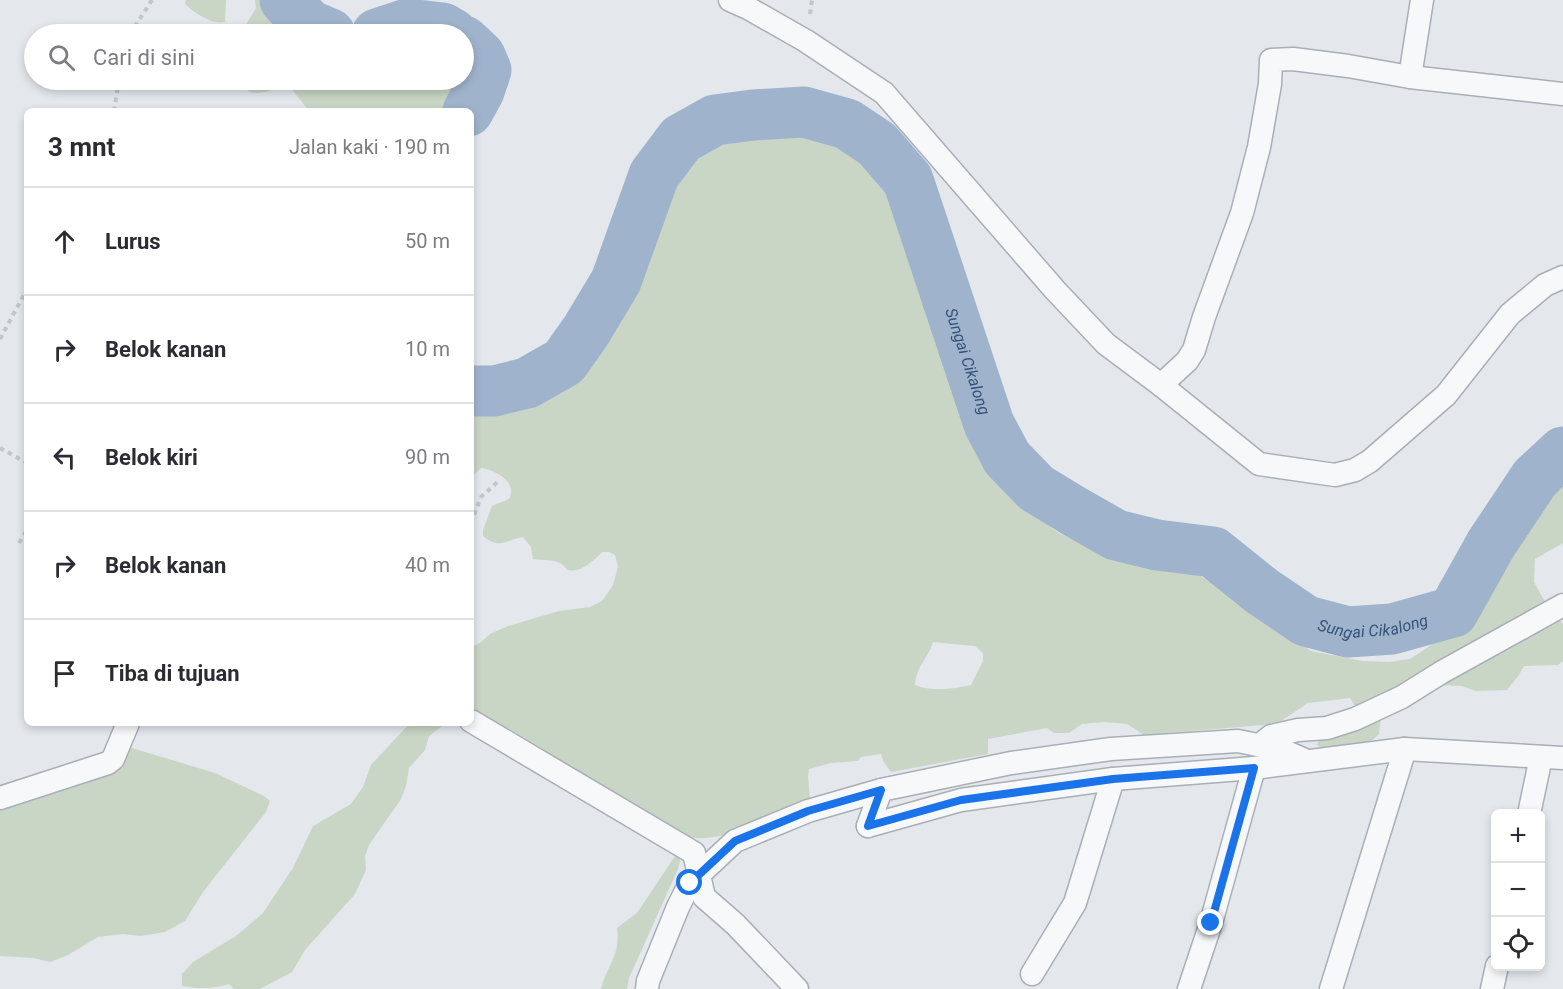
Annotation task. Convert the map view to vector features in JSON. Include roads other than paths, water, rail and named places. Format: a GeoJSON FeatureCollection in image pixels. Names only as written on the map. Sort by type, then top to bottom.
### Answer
{"type":"FeatureCollection","features":[{"type":"Feature","properties":{"kind":"street"},"geometry":{"type":"LineString","coordinates":[[730,0],[806,41],[884,93],[1055,290],[1106,344],[1259,464],[1335,475],[1355,470],[1375,457],[1446,395],[1509,314],[1545,285],[1563,277]]}},
{"type":"Feature","properties":{"kind":"street"},"geometry":{"type":"LineString","coordinates":[[1410,76],[1422,0]]}},
{"type":"Feature","properties":{"kind":"street"},"geometry":{"type":"LineString","coordinates":[[1161,385],[1187,361],[1194,350],[1204,316],[1242,213],[1259,147],[1270,84],[1271,60],[1304,60],[1410,76],[1563,94]]}},
{"type":"Feature","properties":{"kind":"street"},"geometry":{"type":"LineString","coordinates":[[1261,744],[1271,736],[1298,730],[1327,728],[1355,719],[1402,696],[1563,605]]}},
{"type":"Feature","properties":{"kind":"street"},"geometry":{"type":"LineString","coordinates":[[474,724],[694,853],[705,897],[735,924],[797,989]]}},
{"type":"Feature","properties":{"kind":"street"},"geometry":{"type":"LineString","coordinates":[[0,798],[108,763],[113,759],[127,726]]}},
{"type":"Feature","properties":{"kind":"street"},"geometry":{"type":"LineString","coordinates":[[647,989],[648,981],[678,907],[690,883],[735,841],[808,811],[881,790],[1011,763],[1111,749],[1238,741],[1261,744],[1306,760]]}},
{"type":"Feature","properties":{"kind":"street"},"geometry":{"type":"LineString","coordinates":[[881,790],[868,826],[961,800],[1113,779],[1254,768],[1405,749],[1552,758],[1531,809]]}},
{"type":"Feature","properties":{"kind":"street"},"geometry":{"type":"LineString","coordinates":[[1331,989],[1405,749]]}},
{"type":"Feature","properties":{"kind":"street"},"geometry":{"type":"LineString","coordinates":[[1189,989],[1211,923],[1254,768]]}},
{"type":"Feature","properties":{"kind":"street"},"geometry":{"type":"LineString","coordinates":[[1032,974],[1075,903],[1113,779]]}},
{"type":"Feature","properties":{"kind":"street"},"geometry":{"type":"LineString","coordinates":[[1492,989],[1496,971]]}},
{"type":"Feature","properties":{"kind":"waterway","name":"Sungai Cikalong"},"geometry":{"type":"LineString","coordinates":[[285,0],[308,24]]}},
{"type":"Feature","properties":{"kind":"waterway","name":"Sungai Cikalong"},"geometry":{"type":"LineString","coordinates":[[470,108],[479,91],[486,70],[480,56],[474,50]]}},
{"type":"Feature","properties":{"kind":"waterway","name":"Sungai Cikalong"},"geometry":{"type":"LineString","coordinates":[[474,391],[494,391],[527,383],[564,362],[616,281],[654,175],[681,139],[715,120],[804,112],[847,124],[877,144],[908,180],[989,424],[1007,458],[1036,488],[1116,535],[1157,545],[1213,552],[1263,592],[1306,621],[1348,632],[1392,629],[1453,612],[1491,544],[1535,478],[1563,452]]}}]}
